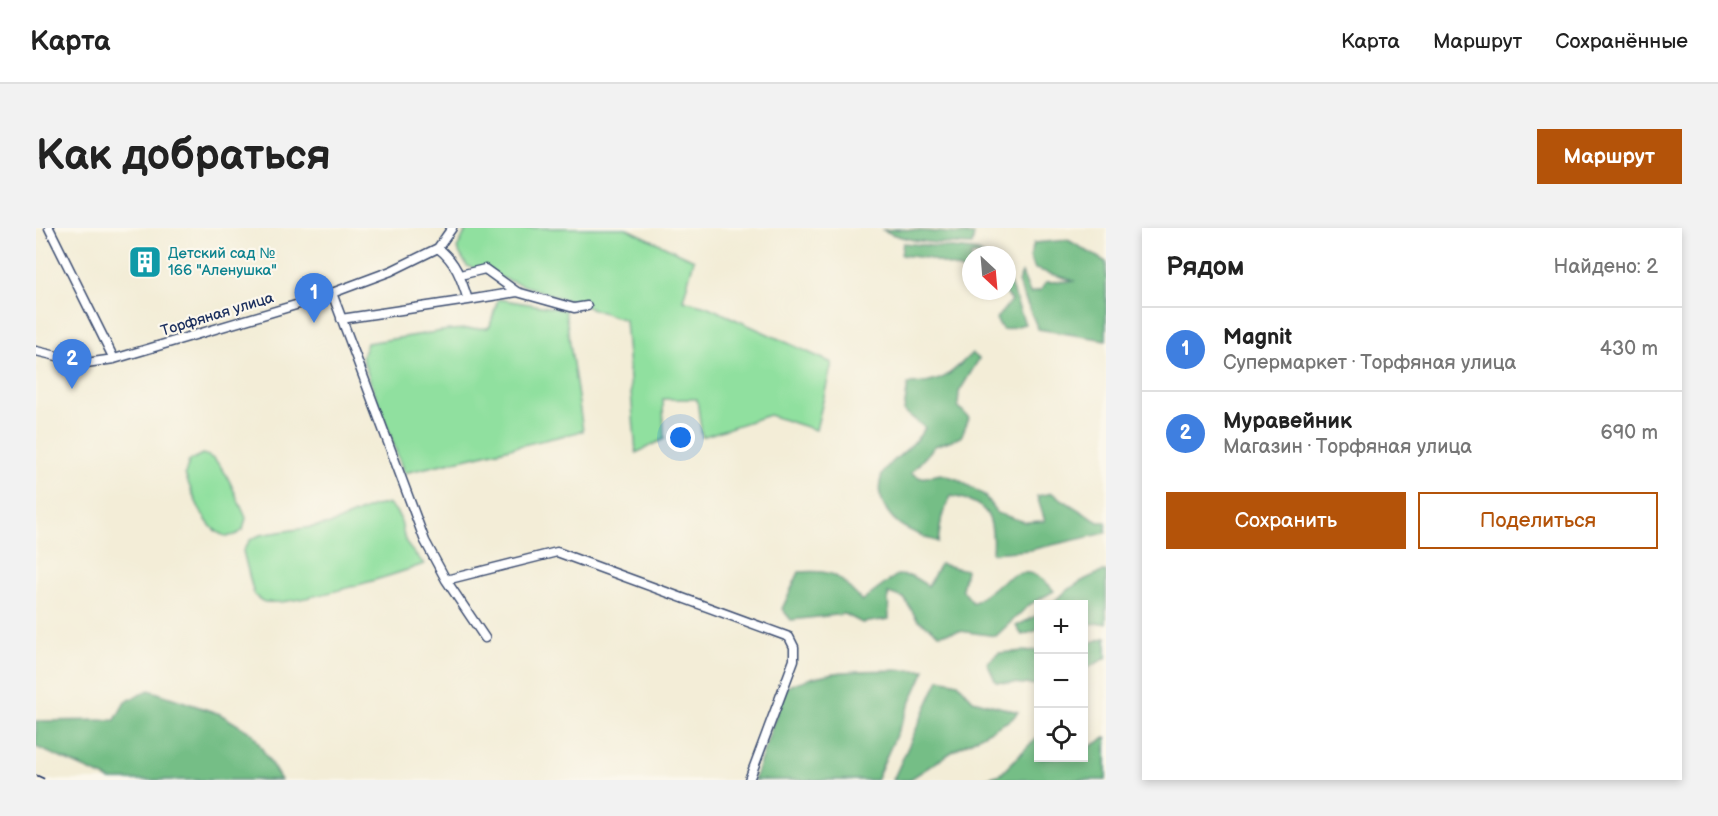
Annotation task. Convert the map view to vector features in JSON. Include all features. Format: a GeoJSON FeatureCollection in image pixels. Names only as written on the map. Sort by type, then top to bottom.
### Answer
{"type":"FeatureCollection","features":[{"type":"Feature","properties":{"kind":"street"},"geometry":{"type":"LineString","coordinates":[[49,228],[114,359]]}},
{"type":"Feature","properties":{"kind":"street","name":"Торфяная улица"},"geometry":{"type":"LineString","coordinates":[[36,351],[86,363],[114,359],[332,293],[391,271],[438,248],[452,228]]}},
{"type":"Feature","properties":{"kind":"street"},"geometry":{"type":"LineString","coordinates":[[438,248],[449,257],[460,275],[468,300]]}},
{"type":"Feature","properties":{"kind":"street"},"geometry":{"type":"LineString","coordinates":[[460,275],[485,269],[517,292],[574,308],[587,306]]}},
{"type":"Feature","properties":{"kind":"street"},"geometry":{"type":"LineString","coordinates":[[341,319],[517,292]]}},
{"type":"Feature","properties":{"kind":"street"},"geometry":{"type":"LineString","coordinates":[[332,293],[377,408],[418,525],[446,580],[485,638]]}},
{"type":"Feature","properties":{"kind":"street"},"geometry":{"type":"LineString","coordinates":[[446,580],[558,552],[789,637],[794,647],[794,660],[749,780]]}},
{"type":"Feature","properties":{"kind":"green space"},"geometry":{"type":"Polygon","coordinates":[[[467,228],[626,228],[694,260],[683,300],[706,306],[832,363],[816,430],[769,415],[702,437],[697,399],[663,399],[664,439],[636,453],[625,320],[467,266],[457,249],[467,228]]]}},
{"type":"Feature","properties":{"kind":"green space"},"geometry":{"type":"Polygon","coordinates":[[[899,229],[974,235],[972,245],[950,244],[904,238],[883,230],[899,229]]]}},
{"type":"Feature","properties":{"kind":"green space"},"geometry":{"type":"Polygon","coordinates":[[[1068,240],[1106,262],[1106,340],[1038,329],[1018,282],[1022,273],[1030,293],[1041,290],[1046,282],[1075,281],[1035,269],[1030,257],[1034,243],[1068,240]]]}},
{"type":"Feature","properties":{"kind":"green space"},"geometry":{"type":"Polygon","coordinates":[[[903,243],[962,249],[962,270],[927,258],[901,255],[903,243]]]}},
{"type":"Feature","properties":{"kind":"green space"},"geometry":{"type":"Polygon","coordinates":[[[498,299],[565,310],[583,431],[404,473],[362,358],[367,343],[449,330],[487,328],[490,326],[498,299]]]}},
{"type":"Feature","properties":{"kind":"green space"},"geometry":{"type":"Polygon","coordinates":[[[1016,300],[1025,324],[1003,330],[996,319],[1011,301],[1016,300]]]}},
{"type":"Feature","properties":{"kind":"green space"},"geometry":{"type":"Polygon","coordinates":[[[972,353],[979,359],[959,392],[958,406],[969,418],[961,437],[935,446],[911,473],[921,478],[941,474],[957,479],[984,495],[997,513],[1025,522],[1045,521],[1037,496],[1052,493],[1098,522],[1106,522],[1106,533],[1030,550],[992,553],[993,540],[990,521],[987,513],[973,502],[951,496],[942,516],[938,542],[902,526],[888,513],[879,491],[883,474],[886,468],[917,439],[925,428],[904,411],[908,384],[919,384],[944,377],[972,353]]]}},
{"type":"Feature","properties":{"kind":"green space"},"geometry":{"type":"Polygon","coordinates":[[[202,454],[210,457],[222,469],[246,518],[243,530],[232,536],[222,535],[206,520],[185,474],[189,461],[202,454]]]}},
{"type":"Feature","properties":{"kind":"green space"},"geometry":{"type":"Polygon","coordinates":[[[389,504],[398,515],[407,544],[424,564],[321,595],[266,602],[254,595],[243,551],[250,540],[260,535],[331,524],[374,506],[389,504]]]}},
{"type":"Feature","properties":{"kind":"green space"},"geometry":{"type":"Polygon","coordinates":[[[940,564],[966,570],[962,589],[973,603],[1003,581],[1022,573],[1032,574],[1043,580],[1054,591],[1034,600],[996,636],[960,631],[939,634],[917,619],[904,598],[888,593],[889,619],[862,623],[845,614],[791,620],[782,609],[799,572],[829,573],[841,580],[862,601],[897,575],[912,576],[928,586],[940,564]]]}},
{"type":"Feature","properties":{"kind":"green space"},"geometry":{"type":"Polygon","coordinates":[[[1106,571],[1106,623],[1088,624],[1088,600],[1056,600],[1077,584],[1106,571]]]}},
{"type":"Feature","properties":{"kind":"green space"},"geometry":{"type":"Polygon","coordinates":[[[1034,617],[1034,631],[1022,635],[1016,626],[1034,617]]]}},
{"type":"Feature","properties":{"kind":"green space"},"geometry":{"type":"Polygon","coordinates":[[[1106,637],[1106,658],[1088,668],[1088,654],[1088,644],[1106,637]]]}},
{"type":"Feature","properties":{"kind":"green space"},"geometry":{"type":"Polygon","coordinates":[[[1034,650],[1034,685],[996,682],[987,663],[999,653],[1034,650]]]}},
{"type":"Feature","properties":{"kind":"green space"},"geometry":{"type":"Polygon","coordinates":[[[871,670],[925,670],[876,780],[754,780],[785,688],[819,676],[836,673],[871,670]]]}},
{"type":"Feature","properties":{"kind":"green space"},"geometry":{"type":"Polygon","coordinates":[[[939,679],[958,683],[973,700],[1018,712],[1012,719],[958,748],[909,780],[893,780],[939,679]]]}},
{"type":"Feature","properties":{"kind":"green space"},"geometry":{"type":"Polygon","coordinates":[[[149,690],[220,714],[253,734],[281,780],[111,780],[36,747],[36,721],[115,720],[125,702],[149,690]]]}},
{"type":"Feature","properties":{"kind":"green space"},"geometry":{"type":"Polygon","coordinates":[[[1106,737],[1106,780],[980,780],[1001,774],[1034,740],[1034,762],[1088,762],[1088,748],[1106,737]]]}},
{"type":"Feature","properties":{"kind":"railway"},"geometry":{"type":"LineString","coordinates":[[36,775],[47,780]]}},
{"type":"Feature","properties":{"kind":"place","name":"Детский сад № 166 \"Аленушка\""},"geometry":{"type":"Point","coordinates":[145,262]}},
{"type":"Feature","properties":{"kind":"place","name":"Magnit"},"geometry":{"type":"Point","coordinates":[314,323]}},
{"type":"Feature","properties":{"kind":"place","name":"Муравейник"},"geometry":{"type":"Point","coordinates":[72,389]}}]}
